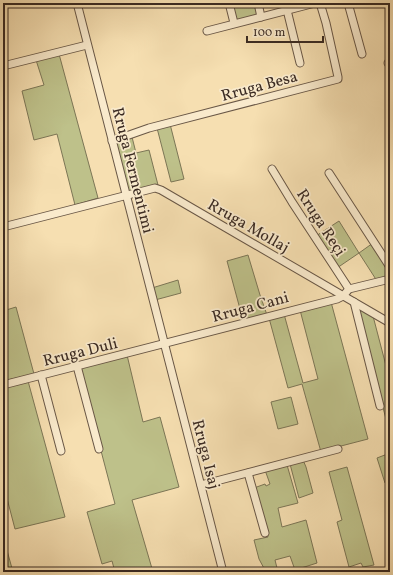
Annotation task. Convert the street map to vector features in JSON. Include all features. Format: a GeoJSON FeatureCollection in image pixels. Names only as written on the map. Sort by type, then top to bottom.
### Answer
{"type":"FeatureCollection","features":[{"type":"Feature","properties":{"kind":"street","name":"Rruga Fermentimi"},"geometry":{"type":"LineString","coordinates":[[77,3],[164,343]]}},
{"type":"Feature","properties":{"kind":"street"},"geometry":{"type":"LineString","coordinates":[[229,3],[234,23]]}},
{"type":"Feature","properties":{"kind":"street"},"geometry":{"type":"LineString","coordinates":[[258,3],[261,17]]}},
{"type":"Feature","properties":{"kind":"street"},"geometry":{"type":"LineString","coordinates":[[207,31],[315,3]]}},
{"type":"Feature","properties":{"kind":"street","name":"Rruga Besa"},"geometry":{"type":"LineString","coordinates":[[112,140],[149,128],[338,79],[326,23],[320,3]]}},
{"type":"Feature","properties":{"kind":"street"},"geometry":{"type":"LineString","coordinates":[[348,3],[362,54]]}},
{"type":"Feature","properties":{"kind":"street"},"geometry":{"type":"LineString","coordinates":[[287,10],[300,63]]}},
{"type":"Feature","properties":{"kind":"street"},"geometry":{"type":"LineString","coordinates":[[3,66],[88,45]]}},
{"type":"Feature","properties":{"kind":"street","name":"Rruga Reçi"},"geometry":{"type":"LineString","coordinates":[[272,169],[349,289]]}},
{"type":"Feature","properties":{"kind":"street"},"geometry":{"type":"LineString","coordinates":[[329,173],[390,267]]}},
{"type":"Feature","properties":{"kind":"street","name":"Rruga Mollaj"},"geometry":{"type":"LineString","coordinates":[[3,227],[155,188],[161,190],[390,323]]}},
{"type":"Feature","properties":{"kind":"street"},"geometry":{"type":"LineString","coordinates":[[344,296],[349,289],[390,279]]}},
{"type":"Feature","properties":{"kind":"street","name":"Rruga Cani"},"geometry":{"type":"LineString","coordinates":[[164,343],[344,296]]}},
{"type":"Feature","properties":{"kind":"street"},"geometry":{"type":"LineString","coordinates":[[354,302],[380,406]]}},
{"type":"Feature","properties":{"kind":"street","name":"Rruga Duli"},"geometry":{"type":"LineString","coordinates":[[3,385],[164,343]]}},
{"type":"Feature","properties":{"kind":"street","name":"Rruga Isaj"},"geometry":{"type":"LineString","coordinates":[[164,343],[223,572]]}},
{"type":"Feature","properties":{"kind":"street"},"geometry":{"type":"LineString","coordinates":[[77,366],[100,449]]}},
{"type":"Feature","properties":{"kind":"street"},"geometry":{"type":"LineString","coordinates":[[41,375],[61,451]]}},
{"type":"Feature","properties":{"kind":"street"},"geometry":{"type":"LineString","coordinates":[[201,485],[338,449]]}},
{"type":"Feature","properties":{"kind":"street"},"geometry":{"type":"LineString","coordinates":[[248,473],[265,533]]}},
{"type":"Feature","properties":{"kind":"green space"},"geometry":{"type":"Polygon","coordinates":[[[231,3],[256,3],[259,15],[238,20],[235,18],[231,3]]]}},
{"type":"Feature","properties":{"kind":"green space"},"geometry":{"type":"Polygon","coordinates":[[[59,54],[98,198],[75,205],[57,134],[34,140],[22,91],[44,85],[36,60],[59,54]]]}},
{"type":"Feature","properties":{"kind":"green space"},"geometry":{"type":"Polygon","coordinates":[[[170,124],[184,179],[171,182],[157,128],[170,124]]]}},
{"type":"Feature","properties":{"kind":"green space"},"geometry":{"type":"Polygon","coordinates":[[[132,137],[136,153],[149,150],[158,185],[128,191],[117,142],[132,137]]]}},
{"type":"Feature","properties":{"kind":"green space"},"geometry":{"type":"Polygon","coordinates":[[[339,221],[359,253],[337,268],[316,236],[339,221]]]}},
{"type":"Feature","properties":{"kind":"green space"},"geometry":{"type":"Polygon","coordinates":[[[373,243],[390,269],[390,277],[377,281],[359,253],[373,243]]]}},
{"type":"Feature","properties":{"kind":"green space"},"geometry":{"type":"Polygon","coordinates":[[[248,255],[267,315],[243,320],[227,261],[248,255]]]}},
{"type":"Feature","properties":{"kind":"green space"},"geometry":{"type":"Polygon","coordinates":[[[178,280],[181,293],[155,300],[152,288],[178,280]]]}},
{"type":"Feature","properties":{"kind":"green space"},"geometry":{"type":"Polygon","coordinates":[[[331,302],[368,439],[321,452],[302,384],[288,388],[269,318],[284,314],[303,383],[318,379],[300,310],[331,302]]]}},
{"type":"Feature","properties":{"kind":"green space"},"geometry":{"type":"Polygon","coordinates":[[[16,307],[34,374],[3,381],[3,311],[16,307]]]}},
{"type":"Feature","properties":{"kind":"green space"},"geometry":{"type":"Polygon","coordinates":[[[357,308],[373,316],[390,381],[390,434],[357,310],[357,308]]]}},
{"type":"Feature","properties":{"kind":"green space"},"geometry":{"type":"Polygon","coordinates":[[[127,355],[143,422],[160,417],[179,487],[132,500],[153,572],[125,572],[124,570],[115,572],[112,561],[102,564],[87,512],[115,504],[80,367],[127,355]]]}},
{"type":"Feature","properties":{"kind":"green space"},"geometry":{"type":"Polygon","coordinates":[[[28,381],[65,517],[15,529],[3,483],[3,387],[28,381]]]}},
{"type":"Feature","properties":{"kind":"green space"},"geometry":{"type":"Polygon","coordinates":[[[291,397],[298,424],[278,429],[271,402],[291,397]]]}},
{"type":"Feature","properties":{"kind":"green space"},"geometry":{"type":"Polygon","coordinates":[[[390,453],[390,481],[385,483],[377,458],[390,453]]]}},
{"type":"Feature","properties":{"kind":"green space"},"geometry":{"type":"Polygon","coordinates":[[[303,460],[313,493],[299,498],[290,464],[303,460]]]}},
{"type":"Feature","properties":{"kind":"green space"},"geometry":{"type":"Polygon","coordinates":[[[287,465],[298,503],[278,508],[282,527],[306,520],[317,563],[295,570],[290,556],[275,560],[278,572],[266,572],[259,559],[254,540],[268,537],[254,488],[265,484],[266,486],[270,484],[265,470],[287,465]]]}},
{"type":"Feature","properties":{"kind":"green space"},"geometry":{"type":"Polygon","coordinates":[[[347,467],[374,565],[363,567],[361,563],[349,567],[337,522],[342,520],[329,472],[347,467]]]}},
{"type":"Feature","properties":{"kind":"green space"},"geometry":{"type":"Polygon","coordinates":[[[3,536],[13,572],[3,572],[3,536]]]}}]}
